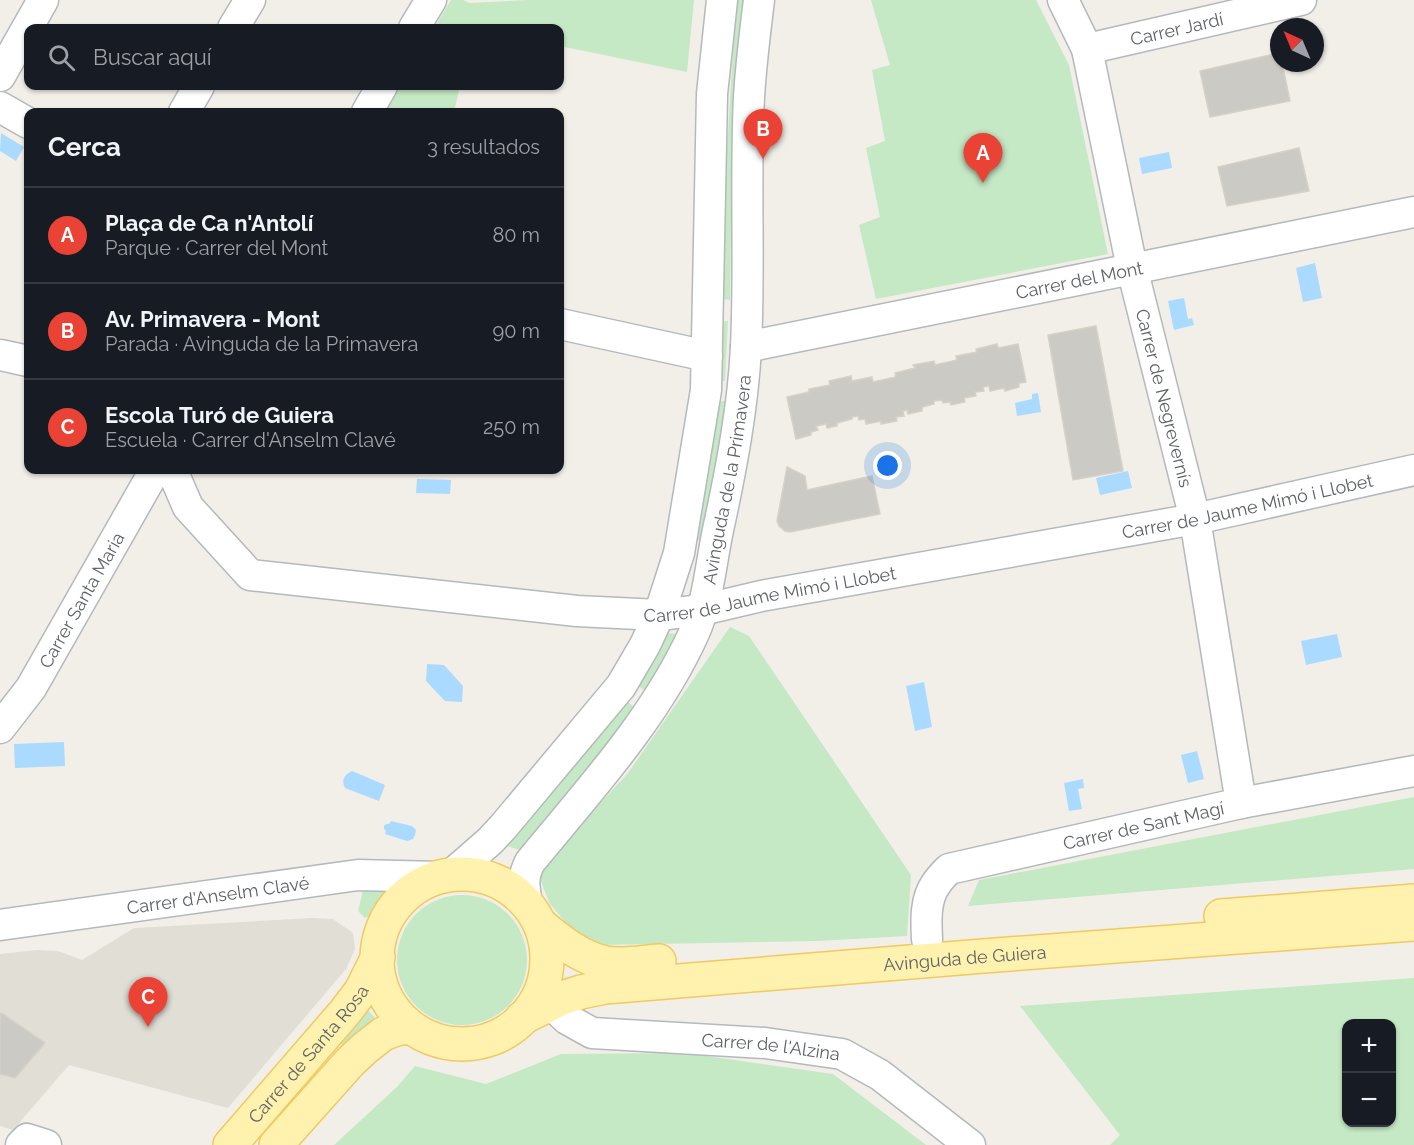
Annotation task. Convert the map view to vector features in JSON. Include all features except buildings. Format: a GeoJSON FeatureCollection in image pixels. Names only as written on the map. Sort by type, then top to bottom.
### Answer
{"type":"FeatureCollection","features":[{"type":"Feature","properties":{"kind":"main road"},"geometry":{"type":"LineString","coordinates":[[467,874],[492,879],[514,890],[534,914],[548,955],[546,978],[537,1000],[522,1018],[500,1034],[473,1042],[446,1041],[420,1033],[398,1015],[386,998],[378,980],[381,938],[388,919],[404,899],[418,888],[445,876],[467,874]]}},
{"type":"Feature","properties":{"kind":"main road","name":"Avinguda de Guiera"},"geometry":{"type":"LineString","coordinates":[[534,914],[564,943],[588,958],[620,964],[1414,901]]}},
{"type":"Feature","properties":{"kind":"main road","name":"Avinguda de Guiera"},"geometry":{"type":"LineString","coordinates":[[522,1018],[562,998],[605,987],[1414,924]]}},
{"type":"Feature","properties":{"kind":"main road","name":"Carrer de Santa Rosa"},"geometry":{"type":"LineString","coordinates":[[230,1145],[362,991],[378,957]]}},
{"type":"Feature","properties":{"kind":"main road","name":"Carrer de Santa Rosa"},"geometry":{"type":"LineString","coordinates":[[276,1145],[364,1048],[383,1034],[410,1027]]}},
{"type":"Feature","properties":{"kind":"street"},"geometry":{"type":"LineString","coordinates":[[29,24],[43,0]]}},
{"type":"Feature","properties":{"kind":"street"},"geometry":{"type":"LineString","coordinates":[[235,24],[250,0]]}},
{"type":"Feature","properties":{"kind":"street"},"geometry":{"type":"LineString","coordinates":[[416,24],[431,0]]}},
{"type":"Feature","properties":{"kind":"street","name":"Avinguda de la Primavera"},"geometry":{"type":"LineString","coordinates":[[445,876],[484,847],[497,834],[621,686],[645,645],[659,615],[679,553],[706,390],[712,94],[722,0]]}},
{"type":"Feature","properties":{"kind":"street","name":"Avinguda de la Primavera"},"geometry":{"type":"LineString","coordinates":[[534,914],[524,886],[525,872],[530,862],[628,743],[652,708],[679,662],[702,610],[728,482],[742,391],[746,347],[749,97],[759,0]]}},
{"type":"Feature","properties":{"kind":"street","name":"Carrer de Negrevernís"},"geometry":{"type":"LineString","coordinates":[[1063,0],[1087,49],[1132,268],[1195,519],[1241,803]]}},
{"type":"Feature","properties":{"kind":"street","name":"Carrer Jardí"},"geometry":{"type":"LineString","coordinates":[[1087,49],[1301,0]]}},
{"type":"Feature","properties":{"kind":"street"},"geometry":{"type":"LineString","coordinates":[[0,76],[24,34]]}},
{"type":"Feature","properties":{"kind":"street"},"geometry":{"type":"LineString","coordinates":[[186,108],[198,90]]}},
{"type":"Feature","properties":{"kind":"street"},"geometry":{"type":"LineString","coordinates":[[369,108],[380,90]]}},
{"type":"Feature","properties":{"kind":"street"},"geometry":{"type":"LineString","coordinates":[[0,107],[24,121]]}},
{"type":"Feature","properties":{"kind":"street","name":"Carrer del Mont"},"geometry":{"type":"LineString","coordinates":[[746,347],[1414,212]]}},
{"type":"Feature","properties":{"kind":"street"},"geometry":{"type":"LineString","coordinates":[[564,325],[707,357]]}},
{"type":"Feature","properties":{"kind":"street"},"geometry":{"type":"LineString","coordinates":[[0,355],[24,360]]}},
{"type":"Feature","properties":{"kind":"street","name":"Carrer de Jaume Mimó i Llobet"},"geometry":{"type":"LineString","coordinates":[[174,474],[188,507],[250,575],[577,611],[659,615],[702,610],[761,596],[1195,519],[1414,470]]}},
{"type":"Feature","properties":{"kind":"street","name":"Carrer Santa Maria"},"geometry":{"type":"LineString","coordinates":[[0,728],[32,688],[153,474]]}},
{"type":"Feature","properties":{"kind":"street","name":"Carrer de Sant Magí"},"geometry":{"type":"LineString","coordinates":[[927,939],[928,903],[935,885],[949,869],[1241,803],[1414,771]]}},
{"type":"Feature","properties":{"kind":"street","name":"Carrer d'Anselm Clavé"},"geometry":{"type":"LineString","coordinates":[[0,926],[358,874],[445,876]]}},
{"type":"Feature","properties":{"kind":"street","name":"Carrer de l'Alzina"},"geometry":{"type":"LineString","coordinates":[[552,1004],[567,1019],[592,1033],[765,1043],[842,1054],[880,1075],[970,1145]]}},
{"type":"Feature","properties":{"kind":"shaded area"},"geometry":{"type":"Polygon","coordinates":[[[312,918],[333,919],[353,933],[355,949],[346,969],[228,1108],[69,1065],[13,1130],[0,1126],[0,954],[38,950],[58,951],[82,960],[134,928],[312,918]]]}},
{"type":"Feature","properties":{"kind":"green space"},"geometry":{"type":"Polygon","coordinates":[[[451,0],[463,0],[469,3],[528,0],[694,0],[687,72],[564,47],[564,24],[436,24],[451,0]]]}},
{"type":"Feature","properties":{"kind":"green space"},"geometry":{"type":"Polygon","coordinates":[[[736,0],[746,0],[732,152],[730,300],[722,299],[723,215],[736,0]]]}},
{"type":"Feature","properties":{"kind":"green space"},"geometry":{"type":"Polygon","coordinates":[[[871,0],[1036,0],[1069,65],[1108,254],[876,299],[859,225],[880,217],[866,148],[885,141],[872,70],[890,65],[871,0]]]}},
{"type":"Feature","properties":{"kind":"green space"},"geometry":{"type":"Polygon","coordinates":[[[399,90],[459,90],[455,108],[387,108],[399,90]]]}},
{"type":"Feature","properties":{"kind":"green space"},"geometry":{"type":"Polygon","coordinates":[[[719,321],[728,321],[725,381],[719,380],[719,321]]]}},
{"type":"Feature","properties":{"kind":"green space"},"geometry":{"type":"Polygon","coordinates":[[[717,401],[727,401],[705,541],[695,540],[717,401]]]}},
{"type":"Feature","properties":{"kind":"green space"},"geometry":{"type":"Polygon","coordinates":[[[730,627],[749,636],[911,875],[907,936],[817,941],[596,945],[574,932],[550,904],[537,872],[628,773],[730,627]]]}},
{"type":"Feature","properties":{"kind":"green space"},"geometry":{"type":"Polygon","coordinates":[[[669,633],[676,634],[678,638],[649,694],[639,686],[669,633]]]}},
{"type":"Feature","properties":{"kind":"green space"},"geometry":{"type":"Polygon","coordinates":[[[628,702],[640,712],[526,852],[507,846],[628,702]]]}},
{"type":"Feature","properties":{"kind":"green space"},"geometry":{"type":"Polygon","coordinates":[[[1414,797],[1414,869],[968,906],[979,880],[1414,797]]]}},
{"type":"Feature","properties":{"kind":"green space"},"geometry":{"type":"Polygon","coordinates":[[[364,887],[388,889],[371,915],[365,918],[358,911],[364,887]]]}},
{"type":"Feature","properties":{"kind":"green space"},"geometry":{"type":"Polygon","coordinates":[[[462,895],[487,900],[508,914],[522,935],[527,960],[522,985],[508,1006],[487,1020],[462,1025],[437,1020],[416,1006],[402,985],[397,960],[402,935],[416,914],[437,900],[462,895]]]}},
{"type":"Feature","properties":{"kind":"green space"},"geometry":{"type":"Polygon","coordinates":[[[1414,978],[1414,1145],[1110,1145],[1120,1135],[1020,1006],[1414,978]]]}},
{"type":"Feature","properties":{"kind":"green space"},"geometry":{"type":"Polygon","coordinates":[[[366,1008],[382,1026],[349,1050],[336,1040],[366,1008]]]}},
{"type":"Feature","properties":{"kind":"green space"},"geometry":{"type":"Polygon","coordinates":[[[685,1053],[833,1074],[926,1145],[334,1145],[398,1086],[415,1066],[486,1084],[561,1054],[685,1053]]]}},
{"type":"Feature","properties":{"kind":"water"},"geometry":{"type":"Polygon","coordinates":[[[1,133],[24,147],[16,161],[0,151],[1,133]]]}},
{"type":"Feature","properties":{"kind":"water"},"geometry":{"type":"Polygon","coordinates":[[[1169,152],[1172,168],[1142,174],[1139,158],[1169,152]]]}},
{"type":"Feature","properties":{"kind":"water"},"geometry":{"type":"Polygon","coordinates":[[[1315,263],[1322,298],[1303,302],[1296,268],[1315,263]]]}},
{"type":"Feature","properties":{"kind":"water"},"geometry":{"type":"Polygon","coordinates":[[[1184,298],[1188,319],[1192,318],[1194,325],[1174,330],[1168,301],[1184,298]]]}},
{"type":"Feature","properties":{"kind":"water"},"geometry":{"type":"Polygon","coordinates":[[[1038,393],[1041,412],[1017,416],[1015,403],[1032,399],[1032,394],[1038,393]]]}},
{"type":"Feature","properties":{"kind":"water"},"geometry":{"type":"Polygon","coordinates":[[[1128,471],[1132,488],[1100,495],[1096,478],[1128,471]]]}},
{"type":"Feature","properties":{"kind":"water"},"geometry":{"type":"Polygon","coordinates":[[[417,479],[451,480],[450,494],[416,493],[417,479]]]}},
{"type":"Feature","properties":{"kind":"water"},"geometry":{"type":"Polygon","coordinates":[[[1337,634],[1342,657],[1306,665],[1301,641],[1337,634]]]}},
{"type":"Feature","properties":{"kind":"water"},"geometry":{"type":"Polygon","coordinates":[[[427,664],[444,665],[463,686],[462,702],[445,701],[426,681],[427,664]]]}},
{"type":"Feature","properties":{"kind":"water"},"geometry":{"type":"Polygon","coordinates":[[[924,682],[932,727],[915,731],[906,686],[924,682]]]}},
{"type":"Feature","properties":{"kind":"water"},"geometry":{"type":"Polygon","coordinates":[[[64,742],[65,766],[15,768],[14,744],[64,742]]]}},
{"type":"Feature","properties":{"kind":"water"},"geometry":{"type":"Polygon","coordinates":[[[1197,751],[1204,779],[1188,783],[1181,755],[1197,751]]]}},
{"type":"Feature","properties":{"kind":"water"},"geometry":{"type":"Polygon","coordinates":[[[352,771],[385,785],[379,801],[345,788],[344,778],[352,771]]]}},
{"type":"Feature","properties":{"kind":"water"},"geometry":{"type":"Polygon","coordinates":[[[1083,779],[1084,788],[1078,789],[1082,809],[1069,811],[1064,783],[1083,779]]]}},
{"type":"Feature","properties":{"kind":"water"},"geometry":{"type":"Polygon","coordinates":[[[391,821],[412,826],[416,830],[413,839],[407,841],[385,834],[384,826],[391,821]]]}},
{"type":"Feature","properties":{"kind":"place","name":"Av. Primavera - Mont"},"geometry":{"type":"Point","coordinates":[763,159]}},
{"type":"Feature","properties":{"kind":"place","name":"Plaça de Ca n'Antolí"},"geometry":{"type":"Point","coordinates":[983,183]}},
{"type":"Feature","properties":{"kind":"place","name":"Escola Turó de Guiera"},"geometry":{"type":"Point","coordinates":[148,1027]}}]}
